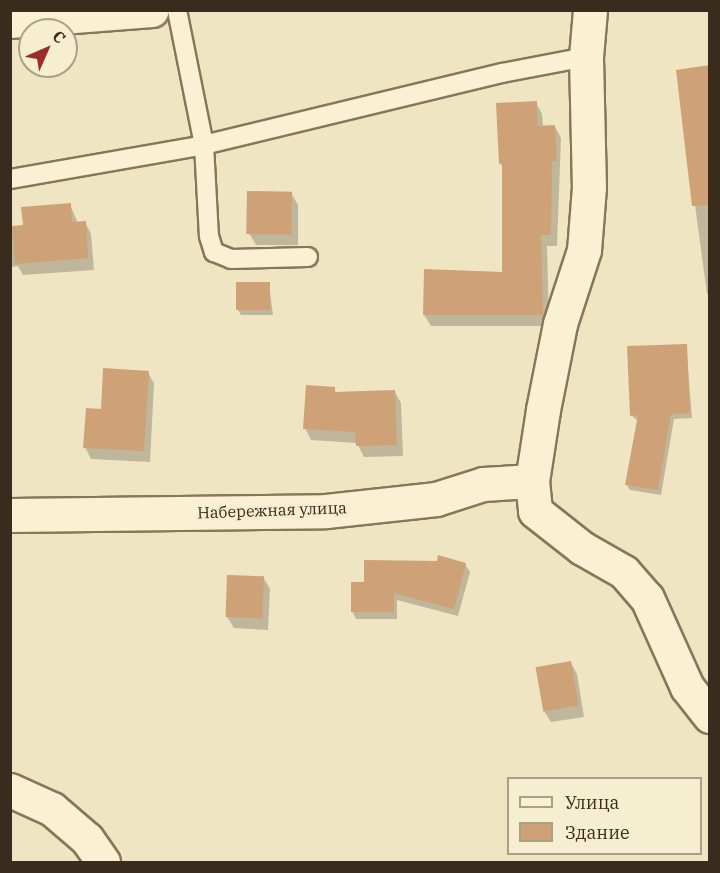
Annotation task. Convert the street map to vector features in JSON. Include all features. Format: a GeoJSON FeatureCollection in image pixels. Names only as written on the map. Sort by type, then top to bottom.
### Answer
{"type":"FeatureCollection","features":[{"type":"Feature","properties":{"kind":"street"},"geometry":{"type":"LineString","coordinates":[[10,21],[152,10]]}},
{"type":"Feature","properties":{"kind":"street"},"geometry":{"type":"LineString","coordinates":[[590,10],[586,57],[589,187],[584,250],[560,324],[532,481],[535,511],[582,548],[624,572],[647,598],[687,687],[710,716]]}},
{"type":"Feature","properties":{"kind":"street","name":"Набережная улица"},"geometry":{"type":"LineString","coordinates":[[10,515],[326,512],[436,499],[483,484],[532,481]]}},
{"type":"Feature","properties":{"kind":"street"},"geometry":{"type":"LineString","coordinates":[[10,790],[52,809],[87,839],[103,862]]}},
{"type":"Feature","properties":{"kind":"lane"},"geometry":{"type":"LineString","coordinates":[[177,10],[204,145],[209,236],[214,252],[231,259],[308,257]]}},
{"type":"Feature","properties":{"kind":"lane"},"geometry":{"type":"LineString","coordinates":[[10,179],[204,145],[502,73],[586,57]]}},
{"type":"Feature","properties":{"kind":"building"},"geometry":{"type":"Polygon","coordinates":[[[710,65],[710,205],[692,206],[676,70],[710,65]]]}},
{"type":"Feature","properties":{"kind":"building"},"geometry":{"type":"Polygon","coordinates":[[[537,101],[537,126],[555,125],[557,161],[552,161],[551,235],[541,235],[543,315],[423,315],[424,269],[502,272],[502,163],[499,164],[496,103],[537,101]]]}},
{"type":"Feature","properties":{"kind":"building"},"geometry":{"type":"Polygon","coordinates":[[[247,191],[292,192],[291,235],[246,234],[247,191]]]}},
{"type":"Feature","properties":{"kind":"building"},"geometry":{"type":"Polygon","coordinates":[[[71,203],[72,222],[86,221],[88,258],[15,264],[12,226],[23,225],[21,207],[71,203]]]}},
{"type":"Feature","properties":{"kind":"building"},"geometry":{"type":"Polygon","coordinates":[[[236,282],[270,282],[270,310],[236,310],[236,282]]]}},
{"type":"Feature","properties":{"kind":"building"},"geometry":{"type":"Polygon","coordinates":[[[687,344],[690,413],[671,414],[658,490],[625,485],[638,415],[630,416],[627,346],[687,344]]]}},
{"type":"Feature","properties":{"kind":"building"},"geometry":{"type":"Polygon","coordinates":[[[103,368],[149,371],[144,451],[83,448],[86,408],[101,409],[103,368]]]}},
{"type":"Feature","properties":{"kind":"building"},"geometry":{"type":"Polygon","coordinates":[[[306,385],[335,387],[335,392],[395,390],[397,445],[356,446],[355,432],[303,429],[306,385]]]}},
{"type":"Feature","properties":{"kind":"building"},"geometry":{"type":"Polygon","coordinates":[[[438,555],[466,563],[454,609],[394,593],[394,612],[351,612],[351,582],[364,582],[364,560],[437,561],[438,555]]]}},
{"type":"Feature","properties":{"kind":"building"},"geometry":{"type":"Polygon","coordinates":[[[227,575],[264,576],[263,618],[226,617],[227,575]]]}},
{"type":"Feature","properties":{"kind":"building"},"geometry":{"type":"Polygon","coordinates":[[[571,661],[579,705],[543,712],[536,667],[571,661]]]}}]}
